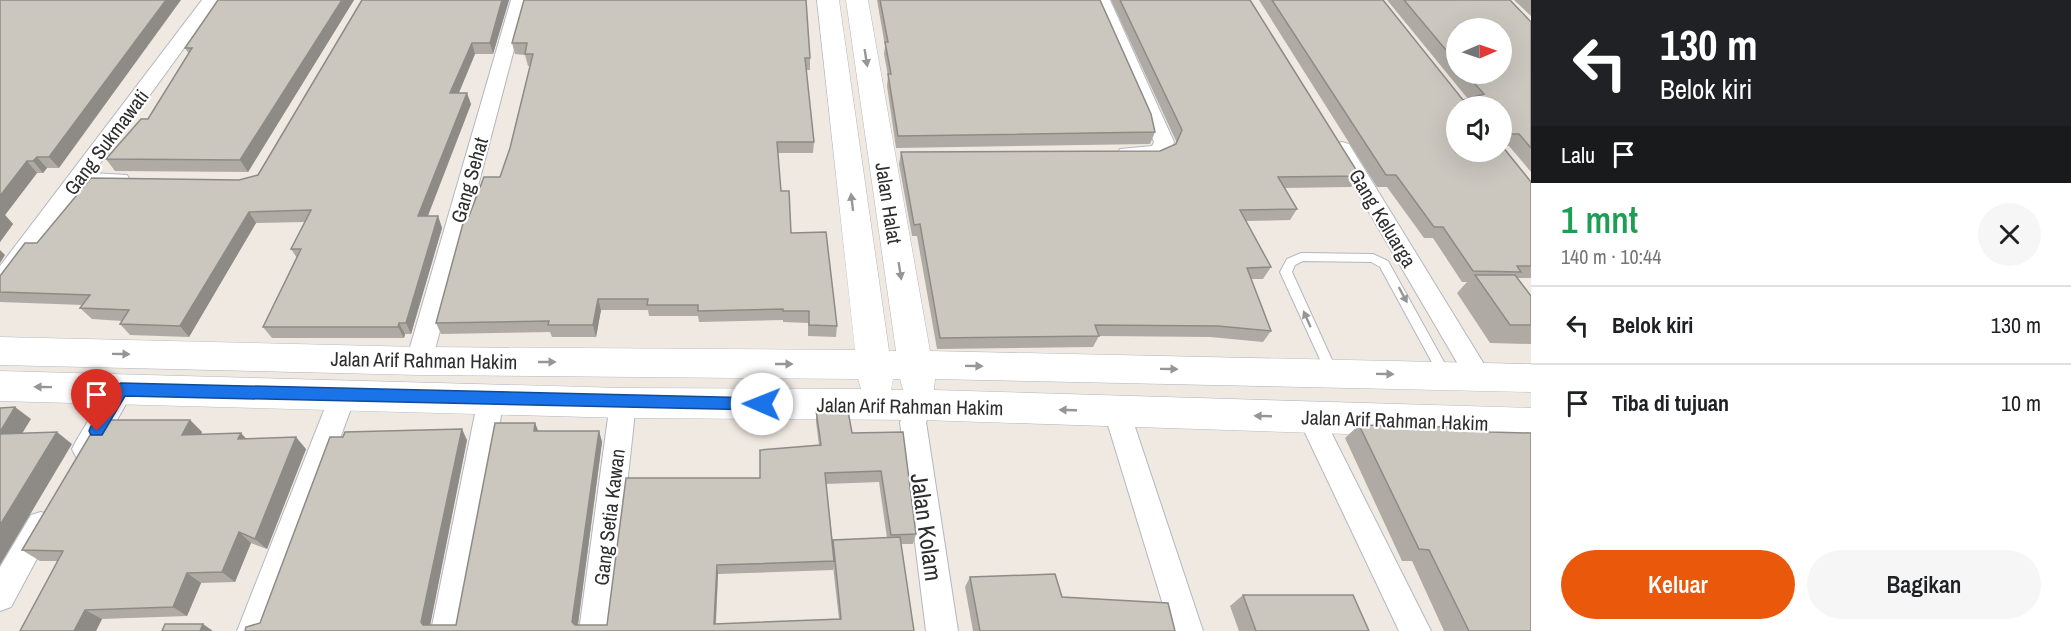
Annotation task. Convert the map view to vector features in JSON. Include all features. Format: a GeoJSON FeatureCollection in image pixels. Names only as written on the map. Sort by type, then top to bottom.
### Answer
{"type":"FeatureCollection","features":[{"type":"Feature","properties":{"kind":"main road","name":"Jalan Halat"},"geometry":{"type":"LineString","coordinates":[[828,0],[878,405]]}},
{"type":"Feature","properties":{"kind":"main road","name":"Jalan Halat"},"geometry":{"type":"LineString","coordinates":[[857,0],[893,157],[915,364],[917,414]]}},
{"type":"Feature","properties":{"kind":"main road","name":"Jalan Arif Rahman Hakim"},"geometry":{"type":"LineString","coordinates":[[0,351],[419,361],[915,364],[1531,378]]}},
{"type":"Feature","properties":{"kind":"main road","name":"Jalan Arif Rahman Hakim"},"geometry":{"type":"LineString","coordinates":[[0,386],[623,403],[878,405],[917,414],[1117,412],[1531,424]]}},
{"type":"Feature","properties":{"kind":"street","name":"Gang Sukmawati"},"geometry":{"type":"LineString","coordinates":[[0,283],[211,0]]}},
{"type":"Feature","properties":{"kind":"street","name":"Gang Sehat"},"geometry":{"type":"LineString","coordinates":[[419,361],[519,0]]}},
{"type":"Feature","properties":{"kind":"street"},"geometry":{"type":"LineString","coordinates":[[1102,0],[1164,142],[1163,149],[1155,153],[1110,155]]}},
{"type":"Feature","properties":{"kind":"street","name":"Gang Keluarga"},"geometry":{"type":"LineString","coordinates":[[1329,129],[1462,375]]}},
{"type":"Feature","properties":{"kind":"street"},"geometry":{"type":"LineString","coordinates":[[77,180],[134,181]]}},
{"type":"Feature","properties":{"kind":"street"},"geometry":{"type":"LineString","coordinates":[[73,472],[121,389]]}},
{"type":"Feature","properties":{"kind":"street"},"geometry":{"type":"LineString","coordinates":[[253,631],[343,395]]}},
{"type":"Feature","properties":{"kind":"street"},"geometry":{"type":"LineString","coordinates":[[447,631],[491,399]]}},
{"type":"Feature","properties":{"kind":"street","name":"Gang Setia Kawan"},"geometry":{"type":"LineString","coordinates":[[595,631],[623,403]]}},
{"type":"Feature","properties":{"kind":"street"},"geometry":{"type":"LineString","coordinates":[[1117,412],[1187,631]]}},
{"type":"Feature","properties":{"kind":"street","name":"Jalan Kolam"},"geometry":{"type":"LineString","coordinates":[[917,414],[942,631]]}},
{"type":"Feature","properties":{"kind":"street"},"geometry":{"type":"LineString","coordinates":[[1311,417],[1415,631]]}},
{"type":"Feature","properties":{"kind":"street"},"geometry":{"type":"LineString","coordinates":[[0,596],[54,503]]}},
{"type":"Feature","properties":{"kind":"lane"},"geometry":{"type":"LineString","coordinates":[[1332,373],[1286,272],[1291,262],[1301,257],[1373,258],[1384,264],[1462,375]]}},
{"type":"Feature","properties":{"kind":"building"},"geometry":{"type":"Polygon","coordinates":[[[0,0],[166,0],[49,157],[37,157],[33,161],[27,161],[0,196],[0,0]]]}},
{"type":"Feature","properties":{"kind":"building"},"geometry":{"type":"Polygon","coordinates":[[[218,0],[342,0],[240,160],[106,159],[141,119],[148,119],[192,48],[185,48],[218,0]]]}},
{"type":"Feature","properties":{"kind":"building"},"geometry":{"type":"Polygon","coordinates":[[[362,0],[502,0],[490,43],[472,43],[450,93],[467,93],[418,216],[438,216],[406,323],[399,323],[398,327],[263,327],[301,249],[291,249],[311,210],[249,212],[180,326],[120,324],[129,310],[80,308],[90,295],[0,292],[0,276],[25,243],[37,243],[91,178],[239,180],[258,175],[362,0]]]}},
{"type":"Feature","properties":{"kind":"building"},"geometry":{"type":"Polygon","coordinates":[[[524,0],[806,0],[810,58],[805,58],[814,142],[777,142],[781,191],[789,191],[791,233],[826,232],[837,326],[809,325],[809,311],[783,311],[783,309],[698,311],[698,305],[647,305],[648,299],[598,299],[593,325],[548,325],[549,321],[436,323],[465,216],[469,216],[484,177],[500,177],[510,148],[533,54],[525,54],[527,43],[512,43],[524,0]]]}},
{"type":"Feature","properties":{"kind":"building"},"geometry":{"type":"Polygon","coordinates":[[[880,0],[1100,0],[1151,114],[1155,132],[898,136],[888,74],[891,74],[885,42],[888,42],[880,0]]]}},
{"type":"Feature","properties":{"kind":"building"},"geometry":{"type":"Polygon","coordinates":[[[1120,0],[1250,0],[1360,176],[1278,177],[1297,209],[1240,210],[1271,267],[1247,268],[1271,331],[1218,326],[1095,325],[1099,336],[940,338],[920,224],[914,225],[901,152],[1160,151],[1176,144],[1182,130],[1120,0]]]}},
{"type":"Feature","properties":{"kind":"building"},"geometry":{"type":"Polygon","coordinates":[[[1272,0],[1383,0],[1446,79],[1446,84],[1450,84],[1460,96],[1446,96],[1446,162],[1512,162],[1512,158],[1531,182],[1531,266],[1517,266],[1521,272],[1473,271],[1443,227],[1434,227],[1396,175],[1386,175],[1272,0]]]}},
{"type":"Feature","properties":{"kind":"building"},"geometry":{"type":"Polygon","coordinates":[[[1404,0],[1510,0],[1531,22],[1531,148],[1519,134],[1512,134],[1512,96],[1477,96],[1484,94],[1475,84],[1512,84],[1512,18],[1446,18],[1446,50],[1404,0]]]}},
{"type":"Feature","properties":{"kind":"building"},"geometry":{"type":"Polygon","coordinates":[[[1475,275],[1515,275],[1531,296],[1531,325],[1510,325],[1475,275]]]}},
{"type":"Feature","properties":{"kind":"building"},"geometry":{"type":"Polygon","coordinates":[[[15,407],[0,432],[0,408],[15,407]]]}},
{"type":"Feature","properties":{"kind":"building"},"geometry":{"type":"Polygon","coordinates":[[[816,410],[848,411],[852,433],[903,432],[916,534],[891,535],[881,471],[825,473],[834,561],[717,565],[714,624],[841,619],[833,540],[900,537],[914,631],[245,631],[246,627],[260,623],[330,437],[343,437],[345,432],[462,429],[421,622],[423,625],[456,625],[495,423],[535,423],[534,431],[599,431],[572,622],[575,625],[607,625],[626,478],[760,478],[760,450],[821,445],[816,410]]]}},
{"type":"Feature","properties":{"kind":"building"},"geometry":{"type":"Polygon","coordinates":[[[99,420],[190,420],[182,435],[241,433],[238,439],[296,437],[255,539],[239,532],[222,572],[187,573],[173,607],[85,610],[74,631],[20,631],[63,551],[22,550],[99,420]]]}},
{"type":"Feature","properties":{"kind":"building"},"geometry":{"type":"Polygon","coordinates":[[[1359,425],[1486,428],[1489,432],[1531,433],[1531,631],[1469,631],[1429,550],[1419,549],[1359,425]]]}},
{"type":"Feature","properties":{"kind":"building"},"geometry":{"type":"Polygon","coordinates":[[[57,432],[0,525],[0,434],[57,432]]]}},
{"type":"Feature","properties":{"kind":"building"},"geometry":{"type":"Polygon","coordinates":[[[1055,574],[1062,597],[1168,603],[1175,631],[980,631],[970,577],[1055,574]]]}},
{"type":"Feature","properties":{"kind":"building"},"geometry":{"type":"Polygon","coordinates":[[[1243,595],[1353,595],[1369,631],[1256,631],[1243,595]]]}},
{"type":"Feature","properties":{"kind":"building"},"geometry":{"type":"Polygon","coordinates":[[[165,624],[203,624],[200,631],[162,631],[165,624]]]}},
{"type":"Feature","properties":{"kind":"route"},"geometry":{"type":"LineString","coordinates":[[97,431],[121,389],[623,403],[762,404]]}}]}
